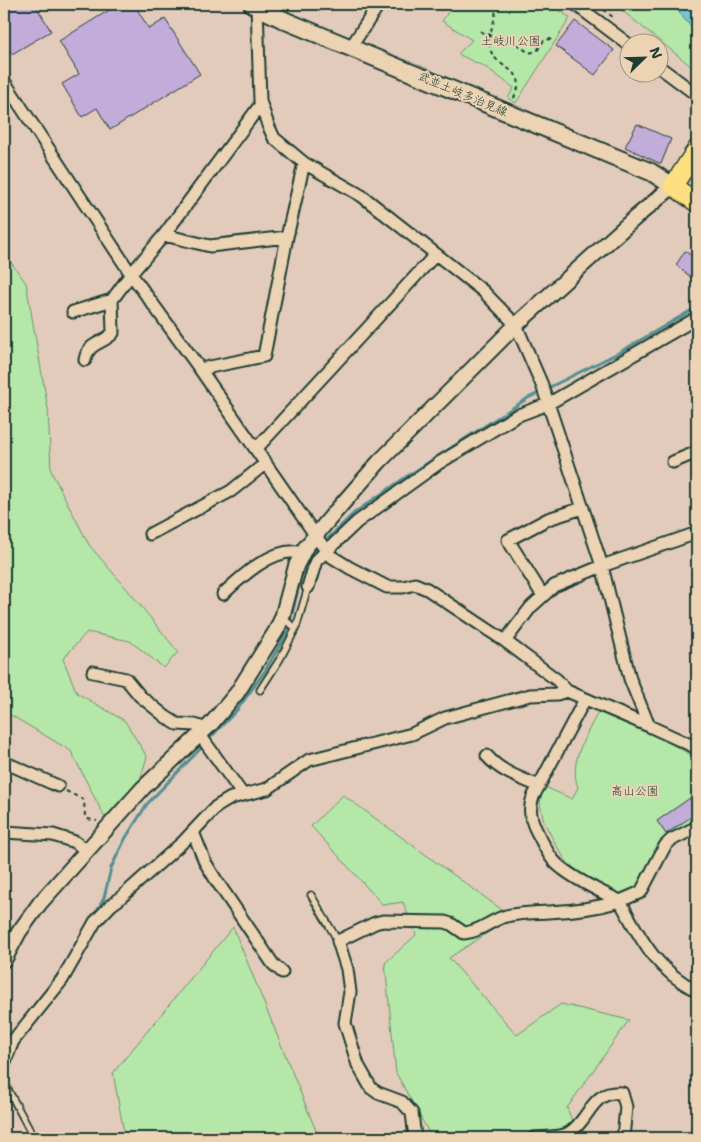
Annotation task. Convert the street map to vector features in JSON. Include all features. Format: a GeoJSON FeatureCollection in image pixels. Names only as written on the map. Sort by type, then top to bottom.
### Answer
{"type":"FeatureCollection","features":[{"type":"Feature","properties":{"kind":"main road","name":"武並土岐多治見線"},"geometry":{"type":"LineString","coordinates":[[255,5],[286,21],[651,172],[673,186]]}},
{"type":"Feature","properties":{"kind":"main road"},"geometry":{"type":"LineString","coordinates":[[697,149],[673,186],[697,203]]}},
{"type":"Feature","properties":{"kind":"street"},"geometry":{"type":"LineString","coordinates":[[352,47],[379,4]]}},
{"type":"Feature","properties":{"kind":"street"},"geometry":{"type":"LineString","coordinates":[[575,4],[618,36]]}},
{"type":"Feature","properties":{"kind":"street"},"geometry":{"type":"LineString","coordinates":[[255,5],[261,104],[274,138],[304,163],[362,196],[482,291],[516,325],[542,384],[602,566],[630,679],[649,726]]}},
{"type":"Feature","properties":{"kind":"street"},"geometry":{"type":"LineString","coordinates":[[668,73],[697,95]]}},
{"type":"Feature","properties":{"kind":"street"},"geometry":{"type":"LineString","coordinates":[[4,81],[130,274],[200,369],[329,555],[387,587],[403,587],[415,584],[427,588],[558,680],[567,691],[697,748]]}},
{"type":"Feature","properties":{"kind":"street"},"geometry":{"type":"LineString","coordinates":[[85,360],[91,346],[109,338],[113,333],[112,300],[130,274],[164,235],[261,104]]}},
{"type":"Feature","properties":{"kind":"street"},"geometry":{"type":"LineString","coordinates":[[200,369],[264,356],[287,237],[304,163]]}},
{"type":"Feature","properties":{"kind":"street"},"geometry":{"type":"LineString","coordinates":[[308,587],[322,544],[379,462],[516,325],[673,186]]}},
{"type":"Feature","properties":{"kind":"street"},"geometry":{"type":"LineString","coordinates":[[164,235],[210,246],[287,237]]}},
{"type":"Feature","properties":{"kind":"street"},"geometry":{"type":"LineString","coordinates":[[256,449],[436,254]]}},
{"type":"Feature","properties":{"kind":"street"},"geometry":{"type":"LineString","coordinates":[[73,312],[112,300]]}},
{"type":"Feature","properties":{"kind":"street"},"geometry":{"type":"LineString","coordinates":[[223,594],[254,567],[273,557],[289,552],[302,553],[322,544],[440,464],[516,416],[547,401],[697,318]]}},
{"type":"Feature","properties":{"kind":"street"},"geometry":{"type":"LineString","coordinates":[[673,462],[697,454]]}},
{"type":"Feature","properties":{"kind":"street"},"geometry":{"type":"LineString","coordinates":[[150,534],[230,491],[266,463]]}},
{"type":"Feature","properties":{"kind":"street"},"geometry":{"type":"LineString","coordinates":[[543,596],[508,540],[548,519],[583,508]]}},
{"type":"Feature","properties":{"kind":"street"},"geometry":{"type":"LineString","coordinates":[[504,641],[531,607],[554,586],[602,566],[697,533]]}},
{"type":"Feature","properties":{"kind":"street"},"geometry":{"type":"LineString","coordinates":[[4,960],[8,947],[40,903],[143,788],[204,737],[230,704],[264,653],[282,618],[296,566],[302,553]]}},
{"type":"Feature","properties":{"kind":"street"},"geometry":{"type":"LineString","coordinates":[[93,672],[126,679],[140,696],[176,724],[195,725],[243,795]]}},
{"type":"Feature","properties":{"kind":"street"},"geometry":{"type":"LineString","coordinates":[[4,1064],[13,1041],[62,980],[95,922],[111,905],[193,832],[216,808],[231,798],[267,789],[309,760],[412,734],[445,718],[530,695],[557,694],[567,691]]}},
{"type":"Feature","properties":{"kind":"street"},"geometry":{"type":"LineString","coordinates":[[585,700],[530,805],[530,817],[553,860],[601,893],[620,901],[657,962],[674,978],[697,991]]}},
{"type":"Feature","properties":{"kind":"street"},"geometry":{"type":"LineString","coordinates":[[487,756],[507,773],[539,786]]}},
{"type":"Feature","properties":{"kind":"street"},"geometry":{"type":"LineString","coordinates":[[4,762],[58,786]]}},
{"type":"Feature","properties":{"kind":"street"},"geometry":{"type":"LineString","coordinates":[[415,1138],[412,1113],[402,1102],[378,1094],[371,1088],[358,1065],[345,1023],[350,992],[347,969],[338,941],[383,921],[445,922],[464,933],[472,933],[506,916],[575,910],[620,901],[641,892],[665,846],[671,840],[697,827]]}},
{"type":"Feature","properties":{"kind":"street"},"geometry":{"type":"LineString","coordinates":[[4,832],[53,835],[75,842],[87,851]]}},
{"type":"Feature","properties":{"kind":"street"},"geometry":{"type":"LineString","coordinates":[[193,832],[205,862],[231,904],[273,964],[282,972]]}},
{"type":"Feature","properties":{"kind":"street"},"geometry":{"type":"LineString","coordinates":[[534,1138],[567,1134],[582,1122],[595,1100],[612,1092],[622,1093],[626,1107],[623,1138]]}},
{"type":"Feature","properties":{"kind":"lane"},"geometry":{"type":"LineString","coordinates":[[260,690],[280,659],[296,628],[308,587]]}},
{"type":"Feature","properties":{"kind":"lane"},"geometry":{"type":"LineString","coordinates":[[282,618],[296,628]]}},
{"type":"Feature","properties":{"kind":"lane"},"geometry":{"type":"LineString","coordinates":[[311,895],[338,941]]}},
{"type":"Feature","properties":{"kind":"lane"},"geometry":{"type":"LineString","coordinates":[[4,1082],[34,1138]]}},
{"type":"Feature","properties":{"kind":"path"},"geometry":{"type":"LineString","coordinates":[[494,4],[495,19],[489,35],[490,48],[494,57],[512,70],[520,83],[519,90],[506,112]]}},
{"type":"Feature","properties":{"kind":"path"},"geometry":{"type":"LineString","coordinates":[[480,31],[498,36],[506,41],[514,42],[529,53],[537,51],[544,40],[552,40]]}},
{"type":"Feature","properties":{"kind":"path"},"geometry":{"type":"LineString","coordinates":[[58,786],[84,800],[85,816],[88,819],[96,820],[101,825],[108,827]]}},
{"type":"Feature","properties":{"kind":"green space","name":"土岐川公園"},"geometry":{"type":"Polygon","coordinates":[[[454,4],[551,4],[570,18],[516,103],[508,98],[514,88],[487,68],[458,54],[472,40],[442,21],[454,4]]]}},
{"type":"Feature","properties":{"kind":"green space"},"geometry":{"type":"Polygon","coordinates":[[[614,4],[672,4],[697,34],[697,71],[668,48],[668,32],[649,32],[614,4]]]}},
{"type":"Feature","properties":{"kind":"green space"},"geometry":{"type":"Polygon","coordinates":[[[4,253],[26,283],[48,409],[51,471],[89,545],[178,652],[164,668],[130,641],[87,632],[63,659],[77,693],[125,721],[147,757],[140,780],[105,818],[71,751],[4,711],[4,253]]]}},
{"type":"Feature","properties":{"kind":"green space","name":"高山公園"},"geometry":{"type":"Polygon","coordinates":[[[598,712],[662,739],[697,758],[697,822],[669,836],[646,878],[627,897],[611,895],[567,862],[544,822],[540,804],[543,786],[572,799],[578,787],[575,768],[577,758],[584,739],[598,712]]]}},
{"type":"Feature","properties":{"kind":"green space"},"geometry":{"type":"Polygon","coordinates":[[[343,795],[512,917],[449,958],[517,1035],[561,1004],[629,1020],[567,1108],[579,1138],[432,1138],[396,1073],[385,963],[416,935],[403,902],[383,905],[311,826],[343,795]]]}},
{"type":"Feature","properties":{"kind":"green space"},"geometry":{"type":"Polygon","coordinates":[[[233,927],[319,1138],[125,1138],[113,1073],[233,927]]]}},
{"type":"Feature","properties":{"kind":"water"},"geometry":{"type":"Polygon","coordinates":[[[672,4],[697,4],[697,34],[672,4]]]}},
{"type":"Feature","properties":{"kind":"building"},"geometry":{"type":"Polygon","coordinates":[[[4,4],[35,4],[51,31],[12,54],[4,41],[4,4]]]}},
{"type":"Feature","properties":{"kind":"building"},"geometry":{"type":"Polygon","coordinates":[[[119,4],[134,4],[149,29],[165,19],[200,74],[110,130],[97,108],[82,117],[62,84],[79,74],[59,41],[119,4]]]}},
{"type":"Feature","properties":{"kind":"building"},"geometry":{"type":"Polygon","coordinates":[[[575,21],[614,50],[595,75],[556,46],[575,21]]]}},
{"type":"Feature","properties":{"kind":"building"},"geometry":{"type":"Polygon","coordinates":[[[637,124],[671,139],[661,164],[625,147],[637,124]]]}},
{"type":"Feature","properties":{"kind":"building"},"geometry":{"type":"Polygon","coordinates":[[[685,251],[697,260],[697,282],[676,265],[685,251]]]}},
{"type":"Feature","properties":{"kind":"building"},"geometry":{"type":"Polygon","coordinates":[[[690,798],[697,809],[697,813],[666,834],[657,821],[690,798]]]}},
{"type":"Feature","properties":{"kind":"waterway"},"geometry":{"type":"LineString","coordinates":[[546,389],[620,352],[697,307]]}},
{"type":"Feature","properties":{"kind":"waterway"},"geometry":{"type":"LineString","coordinates":[[208,740],[237,710],[265,671],[288,631],[301,577],[313,553],[354,513],[528,398],[541,392]]}},
{"type":"Feature","properties":{"kind":"waterway"},"geometry":{"type":"LineString","coordinates":[[95,915],[104,898],[111,868],[125,839],[147,804],[204,745]]}},
{"type":"Feature","properties":{"kind":"waterway"},"geometry":{"type":"LineString","coordinates":[[29,1012],[63,968]]}}]}
